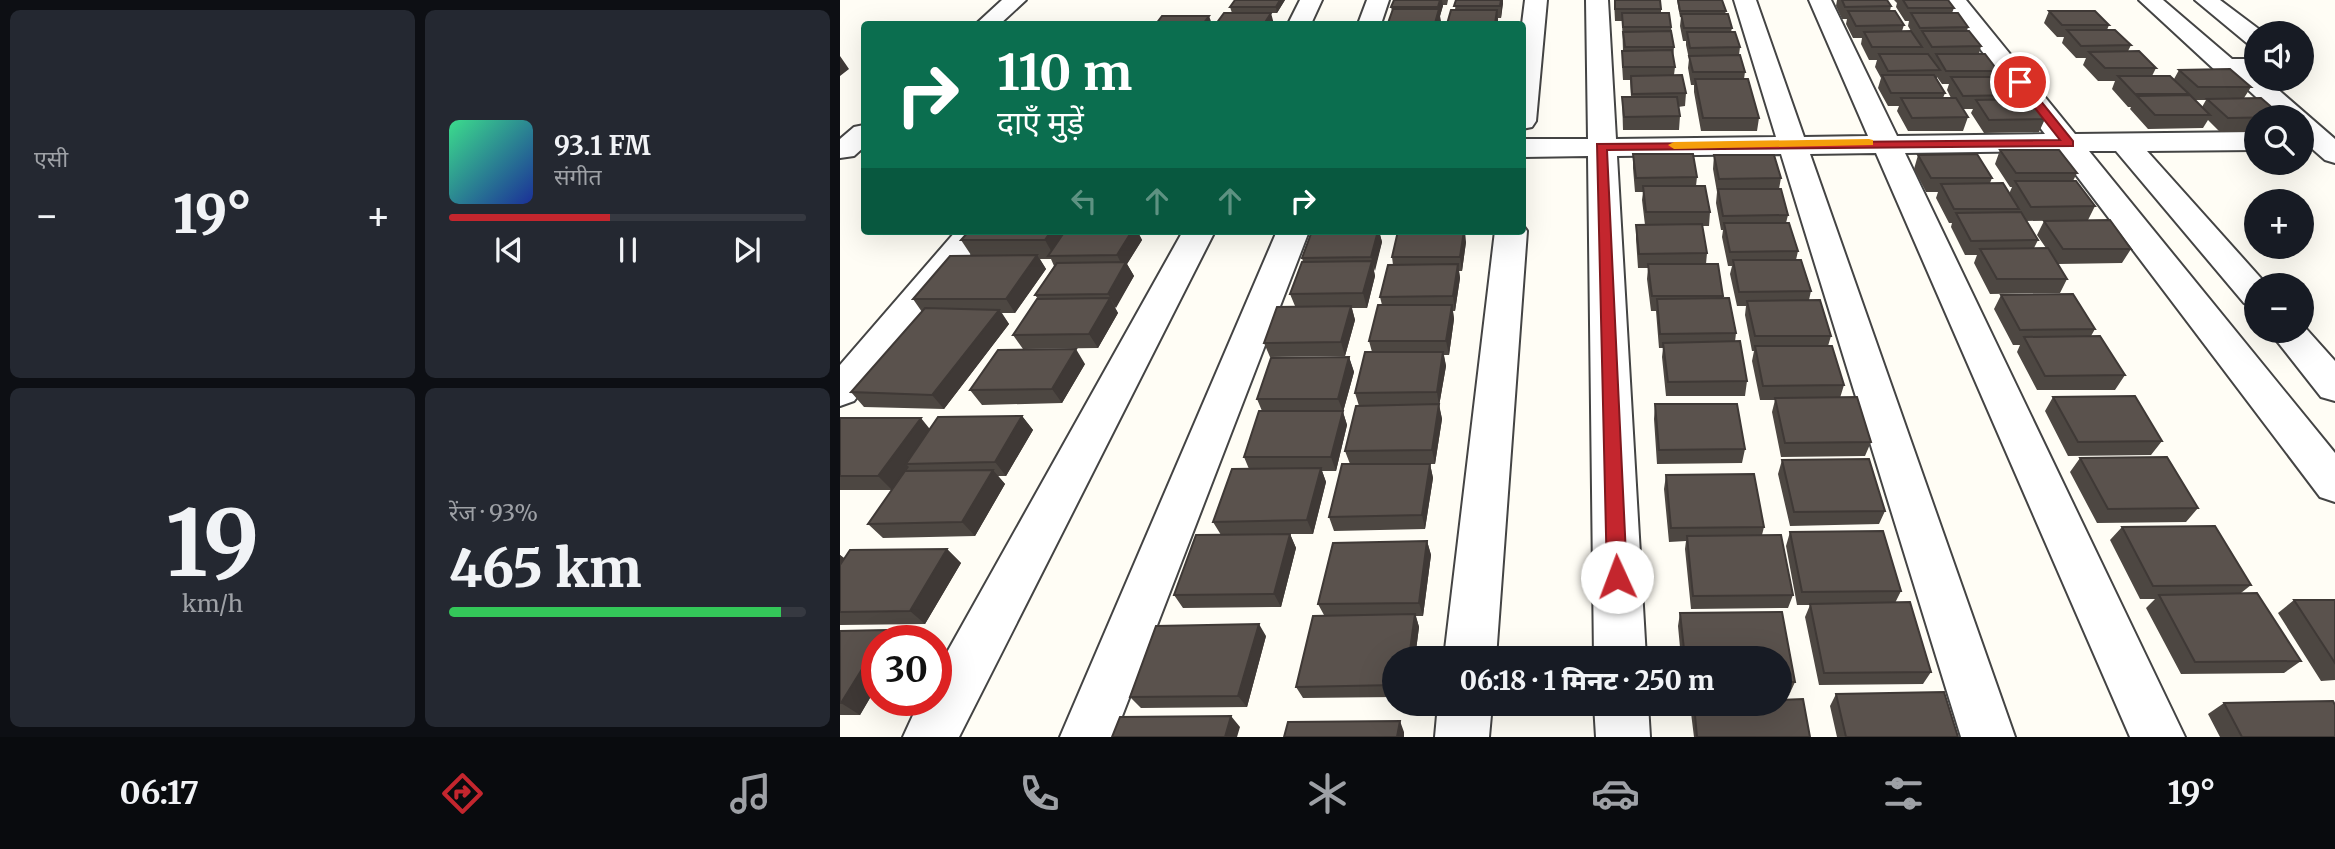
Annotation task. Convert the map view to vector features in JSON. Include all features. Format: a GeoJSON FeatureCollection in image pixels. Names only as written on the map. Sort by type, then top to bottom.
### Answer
{"type":"FeatureCollection","features":[{"type":"Feature","properties":{"kind":"street"},"geometry":{"type":"LineString","coordinates":[[990,21],[1015,0]]}},
{"type":"Feature","properties":{"kind":"street"},"geometry":{"type":"LineString","coordinates":[[1301,21],[1311,0]]}},
{"type":"Feature","properties":{"kind":"street"},"geometry":{"type":"LineString","coordinates":[[1371,21],[1378,0]]}},
{"type":"Feature","properties":{"kind":"street"},"geometry":{"type":"LineString","coordinates":[[1526,86],[1536,0]]}},
{"type":"Feature","properties":{"kind":"street"},"geometry":{"type":"LineString","coordinates":[[1597,0],[1620,646]]}},
{"type":"Feature","properties":{"kind":"street"},"geometry":{"type":"LineString","coordinates":[[1745,0],[1988,737]]}},
{"type":"Feature","properties":{"kind":"street"},"geometry":{"type":"LineString","coordinates":[[1820,0],[2158,737]]}},
{"type":"Feature","properties":{"kind":"street"},"geometry":{"type":"LineString","coordinates":[[1954,0],[2335,484]]}},
{"type":"Feature","properties":{"kind":"street"},"geometry":{"type":"LineString","coordinates":[[2150,0],[2226,67],[2244,67]]}},
{"type":"Feature","properties":{"kind":"street"},"geometry":{"type":"LineString","coordinates":[[2206,0],[2244,30]]}},
{"type":"Feature","properties":{"kind":"street"},"geometry":{"type":"LineString","coordinates":[[2270,91],[2283,105]]}},
{"type":"Feature","properties":{"kind":"street"},"geometry":{"type":"LineString","coordinates":[[1526,148],[1885,142],[2244,141]]}},
{"type":"Feature","properties":{"kind":"street"},"geometry":{"type":"LineString","coordinates":[[2125,143],[2244,281]]}},
{"type":"Feature","properties":{"kind":"street"},"geometry":{"type":"LineString","coordinates":[[840,390],[970,235]]}},
{"type":"Feature","properties":{"kind":"street"},"geometry":{"type":"LineString","coordinates":[[930,737],[1197,235]]}},
{"type":"Feature","properties":{"kind":"street"},"geometry":{"type":"LineString","coordinates":[[1087,737],[1291,235]]}},
{"type":"Feature","properties":{"kind":"street"},"geometry":{"type":"LineString","coordinates":[[1471,646],[1511,235]]}},
{"type":"Feature","properties":{"kind":"street"},"geometry":{"type":"LineString","coordinates":[[2297,343],[2335,387]]}},
{"type":"Feature","properties":{"kind":"street"},"geometry":{"type":"LineString","coordinates":[[1462,737],[1464,716]]}},
{"type":"Feature","properties":{"kind":"street"},"geometry":{"type":"LineString","coordinates":[[1622,716],[1623,737]]}},
{"type":"Feature","properties":{"kind":"building"},"geometry":{"type":"Polygon","coordinates":[[[1235,0],[1280,0],[1276,7],[1230,7],[1235,0]]]}},
{"type":"Feature","properties":{"kind":"building"},"geometry":{"type":"Polygon","coordinates":[[[1394,0],[1440,0],[1438,7],[1391,7],[1394,0]]]}},
{"type":"Feature","properties":{"kind":"building"},"geometry":{"type":"Polygon","coordinates":[[[1456,0],[1501,0],[1500,6],[1454,6],[1456,0]]]}},
{"type":"Feature","properties":{"kind":"building"},"geometry":{"type":"Polygon","coordinates":[[[1615,0],[1660,0],[1661,9],[1615,9],[1615,0]]]}},
{"type":"Feature","properties":{"kind":"building"},"geometry":{"type":"Polygon","coordinates":[[[1678,0],[1722,0],[1726,11],[1680,11],[1678,0]]]}},
{"type":"Feature","properties":{"kind":"building"},"geometry":{"type":"Polygon","coordinates":[[[1842,0],[1887,0],[1891,6],[1845,7],[1842,0]]]}},
{"type":"Feature","properties":{"kind":"building"},"geometry":{"type":"Polygon","coordinates":[[[1903,0],[1948,0],[1954,8],[1908,8],[1903,0]]]}},
{"type":"Feature","properties":{"kind":"building"},"geometry":{"type":"Polygon","coordinates":[[[1393,9],[1439,9],[1436,21],[1389,21],[1393,9]]]}},
{"type":"Feature","properties":{"kind":"building"},"geometry":{"type":"Polygon","coordinates":[[[1451,10],[1497,10],[1495,21],[1448,21],[1451,10]]]}},
{"type":"Feature","properties":{"kind":"building"},"geometry":{"type":"Polygon","coordinates":[[[1848,11],[1895,11],[1904,25],[1856,26],[1848,11]]]}},
{"type":"Feature","properties":{"kind":"building"},"geometry":{"type":"Polygon","coordinates":[[[2049,11],[2095,11],[2109,25],[2062,25],[2049,11]]]}},
{"type":"Feature","properties":{"kind":"building"},"geometry":{"type":"Polygon","coordinates":[[[1224,13],[1271,13],[1266,21],[1218,21],[1224,13]]]}},
{"type":"Feature","properties":{"kind":"building"},"geometry":{"type":"Polygon","coordinates":[[[1622,13],[1669,13],[1671,27],[1623,27],[1622,13]]]}},
{"type":"Feature","properties":{"kind":"building"},"geometry":{"type":"Polygon","coordinates":[[[1911,13],[1958,13],[1968,27],[1920,28],[1911,13]]]}},
{"type":"Feature","properties":{"kind":"building"},"geometry":{"type":"Polygon","coordinates":[[[1681,14],[1728,14],[1732,28],[1684,28],[1681,14]]]}},
{"type":"Feature","properties":{"kind":"building"},"geometry":{"type":"Polygon","coordinates":[[[1162,16],[1209,16],[1205,21],[1158,21],[1162,16]]]}},
{"type":"Feature","properties":{"kind":"building"},"geometry":{"type":"Polygon","coordinates":[[[2067,30],[2115,30],[2131,45],[2081,46],[2067,30]]]}},
{"type":"Feature","properties":{"kind":"building"},"geometry":{"type":"Polygon","coordinates":[[[1671,31],[1674,47],[1625,47],[1623,32],[1671,31]]]}},
{"type":"Feature","properties":{"kind":"building"},"geometry":{"type":"Polygon","coordinates":[[[1911,31],[1922,47],[1872,47],[1864,32],[1911,31]]]}},
{"type":"Feature","properties":{"kind":"building"},"geometry":{"type":"Polygon","coordinates":[[[1922,31],[1969,31],[1981,46],[1932,47],[1922,31]]]}},
{"type":"Feature","properties":{"kind":"building"},"geometry":{"type":"Polygon","coordinates":[[[1687,32],[1735,32],[1740,47],[1690,48],[1687,32]]]}},
{"type":"Feature","properties":{"kind":"building"},"geometry":{"type":"Polygon","coordinates":[[[1672,50],[1675,67],[1623,67],[1622,51],[1672,50]]]}},
{"type":"Feature","properties":{"kind":"building"},"geometry":{"type":"Polygon","coordinates":[[[2139,51],[2156,68],[2105,68],[2089,52],[2139,51]]]}},
{"type":"Feature","properties":{"kind":"building"},"geometry":{"type":"Polygon","coordinates":[[[1879,54],[1928,54],[1940,70],[1888,71],[1879,54]]]}},
{"type":"Feature","properties":{"kind":"building"},"geometry":{"type":"Polygon","coordinates":[[[1936,54],[1985,54],[1998,71],[1946,71],[1936,54]]]}},
{"type":"Feature","properties":{"kind":"building"},"geometry":{"type":"Polygon","coordinates":[[[1740,55],[1745,72],[1693,72],[1689,56],[1740,55]]]}},
{"type":"Feature","properties":{"kind":"building"},"geometry":{"type":"Polygon","coordinates":[[[2230,69],[2244,81],[2244,87],[2198,87],[2179,70],[2230,69]]]}},
{"type":"Feature","properties":{"kind":"building"},"geometry":{"type":"Polygon","coordinates":[[[1682,75],[1686,93],[1632,94],[1631,76],[1682,75]]]}},
{"type":"Feature","properties":{"kind":"building"},"geometry":{"type":"Polygon","coordinates":[[[1882,75],[1934,75],[1945,93],[1891,93],[1882,75]]]}},
{"type":"Feature","properties":{"kind":"building"},"geometry":{"type":"Polygon","coordinates":[[[2118,76],[2170,76],[2189,94],[2135,94],[2118,76]]]}},
{"type":"Feature","properties":{"kind":"building"},"geometry":{"type":"Polygon","coordinates":[[[1951,77],[2003,77],[2017,95],[1963,96],[1951,77]]]}},
{"type":"Feature","properties":{"kind":"building"},"geometry":{"type":"Polygon","coordinates":[[[1695,79],[1748,79],[1759,118],[1703,118],[1695,79]]]}},
{"type":"Feature","properties":{"kind":"building"},"geometry":{"type":"Polygon","coordinates":[[[2190,95],[2210,115],[2155,115],[2137,96],[2190,95]]]}},
{"type":"Feature","properties":{"kind":"building"},"geometry":{"type":"Polygon","coordinates":[[[1622,97],[1677,97],[1680,116],[1624,117],[1622,97]]]}},
{"type":"Feature","properties":{"kind":"building"},"geometry":{"type":"Polygon","coordinates":[[[1901,98],[1956,98],[1968,117],[1912,118],[1901,98]]]}},
{"type":"Feature","properties":{"kind":"building"},"geometry":{"type":"Polygon","coordinates":[[[2261,98],[2269,105],[2244,105],[2244,118],[2228,118],[2207,99],[2261,98]]]}},
{"type":"Feature","properties":{"kind":"building"},"geometry":{"type":"Polygon","coordinates":[[[2030,99],[2045,119],[1989,120],[1976,100],[2030,99]]]}},
{"type":"Feature","properties":{"kind":"building"},"geometry":{"type":"Polygon","coordinates":[[[2000,150],[2059,150],[2077,173],[2016,173],[2000,150]]]}},
{"type":"Feature","properties":{"kind":"building"},"geometry":{"type":"Polygon","coordinates":[[[1633,154],[1693,154],[1697,177],[1636,178],[1633,154]]]}},
{"type":"Feature","properties":{"kind":"building"},"geometry":{"type":"Polygon","coordinates":[[[1977,154],[1992,178],[1931,178],[1918,155],[1977,154]]]}},
{"type":"Feature","properties":{"kind":"building"},"geometry":{"type":"Polygon","coordinates":[[[1714,155],[1774,155],[1781,178],[1719,179],[1714,155]]]}},
{"type":"Feature","properties":{"kind":"building"},"geometry":{"type":"Polygon","coordinates":[[[2015,181],[2076,181],[2095,206],[2031,207],[2015,181]]]}},
{"type":"Feature","properties":{"kind":"building"},"geometry":{"type":"Polygon","coordinates":[[[2003,183],[2019,209],[1954,209],[1941,184],[2003,183]]]}},
{"type":"Feature","properties":{"kind":"building"},"geometry":{"type":"Polygon","coordinates":[[[1643,186],[1705,186],[1710,212],[1646,212],[1643,186]]]}},
{"type":"Feature","properties":{"kind":"building"},"geometry":{"type":"Polygon","coordinates":[[[1718,189],[1781,189],[1788,215],[1723,216],[1718,189]]]}},
{"type":"Feature","properties":{"kind":"building"},"geometry":{"type":"Polygon","coordinates":[[[2021,212],[2038,240],[1971,241],[1956,213],[2021,212]]]}},
{"type":"Feature","properties":{"kind":"building"},"geometry":{"type":"Polygon","coordinates":[[[2110,220],[2131,249],[2063,249],[2044,221],[2110,220]]]}},
{"type":"Feature","properties":{"kind":"building"},"geometry":{"type":"Polygon","coordinates":[[[1724,223],[1789,223],[1798,251],[1730,252],[1724,223]]]}},
{"type":"Feature","properties":{"kind":"building"},"geometry":{"type":"Polygon","coordinates":[[[1702,224],[1707,253],[1639,254],[1636,225],[1702,224]]]}},
{"type":"Feature","properties":{"kind":"building"},"geometry":{"type":"Polygon","coordinates":[[[965,235],[1048,235],[1045,240],[961,240],[965,235]]]}},
{"type":"Feature","properties":{"kind":"building"},"geometry":{"type":"Polygon","coordinates":[[[1062,235],[1130,235],[1117,255],[1048,256],[1062,235]]]}},
{"type":"Feature","properties":{"kind":"building"},"geometry":{"type":"Polygon","coordinates":[[[1311,235],[1377,235],[1371,257],[1302,258],[1311,235]]]}},
{"type":"Feature","properties":{"kind":"building"},"geometry":{"type":"Polygon","coordinates":[[[1397,235],[1463,235],[1460,257],[1392,257],[1397,235]]]}},
{"type":"Feature","properties":{"kind":"building"},"geometry":{"type":"Polygon","coordinates":[[[2048,248],[2067,279],[1997,279],[1980,249],[2048,248]]]}},
{"type":"Feature","properties":{"kind":"building"},"geometry":{"type":"Polygon","coordinates":[[[1037,255],[1006,299],[913,299],[950,256],[1037,255]]]}},
{"type":"Feature","properties":{"kind":"building"},"geometry":{"type":"Polygon","coordinates":[[[1733,260],[1801,260],[1811,291],[1739,292],[1733,260]]]}},
{"type":"Feature","properties":{"kind":"building"},"geometry":{"type":"Polygon","coordinates":[[[1372,261],[1363,293],[1290,294],[1302,262],[1372,261]]]}},
{"type":"Feature","properties":{"kind":"building"},"geometry":{"type":"Polygon","coordinates":[[[1126,262],[1108,294],[1035,295],[1057,263],[1126,262]]]}},
{"type":"Feature","properties":{"kind":"building"},"geometry":{"type":"Polygon","coordinates":[[[1458,264],[1453,296],[1380,297],[1388,265],[1458,264]]]}},
{"type":"Feature","properties":{"kind":"building"},"geometry":{"type":"Polygon","coordinates":[[[1648,264],[1718,264],[1723,296],[1652,296],[1648,264]]]}},
{"type":"Feature","properties":{"kind":"building"},"geometry":{"type":"Polygon","coordinates":[[[2073,294],[2095,329],[2020,330],[2001,295],[2073,294]]]}},
{"type":"Feature","properties":{"kind":"building"},"geometry":{"type":"Polygon","coordinates":[[[1110,298],[1089,334],[1013,335],[1037,299],[1110,298]]]}},
{"type":"Feature","properties":{"kind":"building"},"geometry":{"type":"Polygon","coordinates":[[[1729,298],[1736,333],[1660,334],[1657,299],[1729,298]]]}},
{"type":"Feature","properties":{"kind":"building"},"geometry":{"type":"Polygon","coordinates":[[[1820,300],[1831,336],[1755,336],[1747,301],[1820,300]]]}},
{"type":"Feature","properties":{"kind":"building"},"geometry":{"type":"Polygon","coordinates":[[[1378,305],[1452,305],[1446,341],[1369,341],[1378,305]]]}},
{"type":"Feature","properties":{"kind":"building"},"geometry":{"type":"Polygon","coordinates":[[[1351,306],[1341,342],[1264,343],[1277,307],[1351,306]]]}},
{"type":"Feature","properties":{"kind":"building"},"geometry":{"type":"Polygon","coordinates":[[[925,308],[999,310],[932,395],[851,392],[925,308]]]}},
{"type":"Feature","properties":{"kind":"building"},"geometry":{"type":"Polygon","coordinates":[[[2100,336],[2125,375],[2045,376],[2024,337],[2100,336]]]}},
{"type":"Feature","properties":{"kind":"building"},"geometry":{"type":"Polygon","coordinates":[[[1740,341],[1747,381],[1668,382],[1663,343],[1740,341]]]}},
{"type":"Feature","properties":{"kind":"building"},"geometry":{"type":"Polygon","coordinates":[[[1755,346],[1832,346],[1844,385],[1763,386],[1755,346]]]}},
{"type":"Feature","properties":{"kind":"building"},"geometry":{"type":"Polygon","coordinates":[[[1076,349],[1052,389],[970,390],[998,350],[1076,349]]]}},
{"type":"Feature","properties":{"kind":"building"},"geometry":{"type":"Polygon","coordinates":[[[1365,352],[1443,352],[1437,392],[1355,393],[1365,352]]]}},
{"type":"Feature","properties":{"kind":"building"},"geometry":{"type":"Polygon","coordinates":[[[1349,357],[1338,399],[1257,399],[1271,358],[1349,357]]]}},
{"type":"Feature","properties":{"kind":"building"},"geometry":{"type":"Polygon","coordinates":[[[2135,396],[2162,441],[2078,442],[2053,397],[2135,396]]]}},
{"type":"Feature","properties":{"kind":"building"},"geometry":{"type":"Polygon","coordinates":[[[1857,397],[1871,442],[1785,443],[1775,398],[1857,397]]]}},
{"type":"Feature","properties":{"kind":"building"},"geometry":{"type":"Polygon","coordinates":[[[1439,404],[1432,450],[1345,451],[1356,406],[1439,404]]]}},
{"type":"Feature","properties":{"kind":"building"},"geometry":{"type":"Polygon","coordinates":[[[1655,404],[1737,404],[1745,449],[1659,450],[1655,404]]]}},
{"type":"Feature","properties":{"kind":"building"},"geometry":{"type":"Polygon","coordinates":[[[1259,411],[1343,411],[1331,457],[1244,457],[1259,411]]]}},
{"type":"Feature","properties":{"kind":"building"},"geometry":{"type":"Polygon","coordinates":[[[1022,416],[995,462],[906,464],[938,417],[1022,416]]]}},
{"type":"Feature","properties":{"kind":"building"},"geometry":{"type":"Polygon","coordinates":[[[840,418],[921,418],[878,476],[840,476],[840,418]]]}},
{"type":"Feature","properties":{"kind":"building"},"geometry":{"type":"Polygon","coordinates":[[[2167,457],[2198,508],[2108,509],[2080,458],[2167,457]]]}},
{"type":"Feature","properties":{"kind":"building"},"geometry":{"type":"Polygon","coordinates":[[[1869,459],[1885,511],[1794,512],[1782,460],[1869,459]]]}},
{"type":"Feature","properties":{"kind":"building"},"geometry":{"type":"Polygon","coordinates":[[[1342,464],[1430,464],[1422,515],[1329,517],[1342,464]]]}},
{"type":"Feature","properties":{"kind":"building"},"geometry":{"type":"Polygon","coordinates":[[[1321,468],[1307,520],[1213,522],[1232,469],[1321,468]]]}},
{"type":"Feature","properties":{"kind":"building"},"geometry":{"type":"Polygon","coordinates":[[[993,470],[962,522],[868,524],[905,471],[993,470]]]}},
{"type":"Feature","properties":{"kind":"building"},"geometry":{"type":"Polygon","coordinates":[[[1754,474],[1764,527],[1671,528],[1666,475],[1754,474]]]}},
{"type":"Feature","properties":{"kind":"building"},"geometry":{"type":"Polygon","coordinates":[[[2215,526],[2251,585],[2153,586],[2122,527],[2215,526]]]}},
{"type":"Feature","properties":{"kind":"building"},"geometry":{"type":"Polygon","coordinates":[[[1883,531],[1901,591],[1802,592],[1790,532],[1883,531]]]}},
{"type":"Feature","properties":{"kind":"building"},"geometry":{"type":"Polygon","coordinates":[[[1290,534],[1274,594],[1174,595],[1196,535],[1290,534]]]}},
{"type":"Feature","properties":{"kind":"building"},"geometry":{"type":"Polygon","coordinates":[[[1781,535],[1793,595],[1693,596],[1687,536],[1781,535]]]}},
{"type":"Feature","properties":{"kind":"building"},"geometry":{"type":"Polygon","coordinates":[[[1427,541],[1419,603],[1318,604],[1333,543],[1427,541]]]}},
{"type":"Feature","properties":{"kind":"building"},"geometry":{"type":"Polygon","coordinates":[[[947,549],[910,611],[840,612],[840,565],[850,550],[947,549]]]}},
{"type":"Feature","properties":{"kind":"building"},"geometry":{"type":"Polygon","coordinates":[[[2257,593],[2301,661],[2195,662],[2159,595],[2257,593]]]}},
{"type":"Feature","properties":{"kind":"building"},"geometry":{"type":"Polygon","coordinates":[[[2294,600],[2335,600],[2335,663],[2294,600]]]}},
{"type":"Feature","properties":{"kind":"building"},"geometry":{"type":"Polygon","coordinates":[[[1910,602],[1931,672],[1824,673],[1810,604],[1910,602]]]}},
{"type":"Feature","properties":{"kind":"building"},"geometry":{"type":"Polygon","coordinates":[[[1782,612],[1788,646],[1684,646],[1680,613],[1782,612]]]}},
{"type":"Feature","properties":{"kind":"building"},"geometry":{"type":"Polygon","coordinates":[[[1415,614],[1411,646],[1382,646],[1382,685],[1296,687],[1313,616],[1415,614]]]}},
{"type":"Feature","properties":{"kind":"building"},"geometry":{"type":"Polygon","coordinates":[[[1259,624],[1238,696],[1130,697],[1156,626],[1259,624]]]}},
{"type":"Feature","properties":{"kind":"building"},"geometry":{"type":"Polygon","coordinates":[[[840,631],[861,631],[861,671],[841,703],[840,703],[840,631]]]}},
{"type":"Feature","properties":{"kind":"building"},"geometry":{"type":"Polygon","coordinates":[[[1944,692],[1958,737],[1846,737],[1836,694],[1944,692]]]}},
{"type":"Feature","properties":{"kind":"building"},"geometry":{"type":"Polygon","coordinates":[[[1792,699],[1803,699],[1810,737],[1697,737],[1695,716],[1792,716],[1792,699]]]}},
{"type":"Feature","properties":{"kind":"building"},"geometry":{"type":"Polygon","coordinates":[[[2333,701],[2335,737],[2242,737],[2224,703],[2333,701]]]}},
{"type":"Feature","properties":{"kind":"building"},"geometry":{"type":"Polygon","coordinates":[[[1231,716],[1225,737],[1112,737],[1120,717],[1231,716]]]}},
{"type":"Feature","properties":{"kind":"building"},"geometry":{"type":"Polygon","coordinates":[[[1400,721],[1397,737],[1284,737],[1288,722],[1400,721]]]}},
{"type":"Feature","properties":{"kind":"slow traffic"},"geometry":{"type":"LineString","coordinates":[[1674,145],[1869,142]]}},
{"type":"Feature","properties":{"kind":"route"},"geometry":{"type":"LineString","coordinates":[[1617,577],[1601,147],[1861,142],[2069,143],[2020,82]]}}]}
